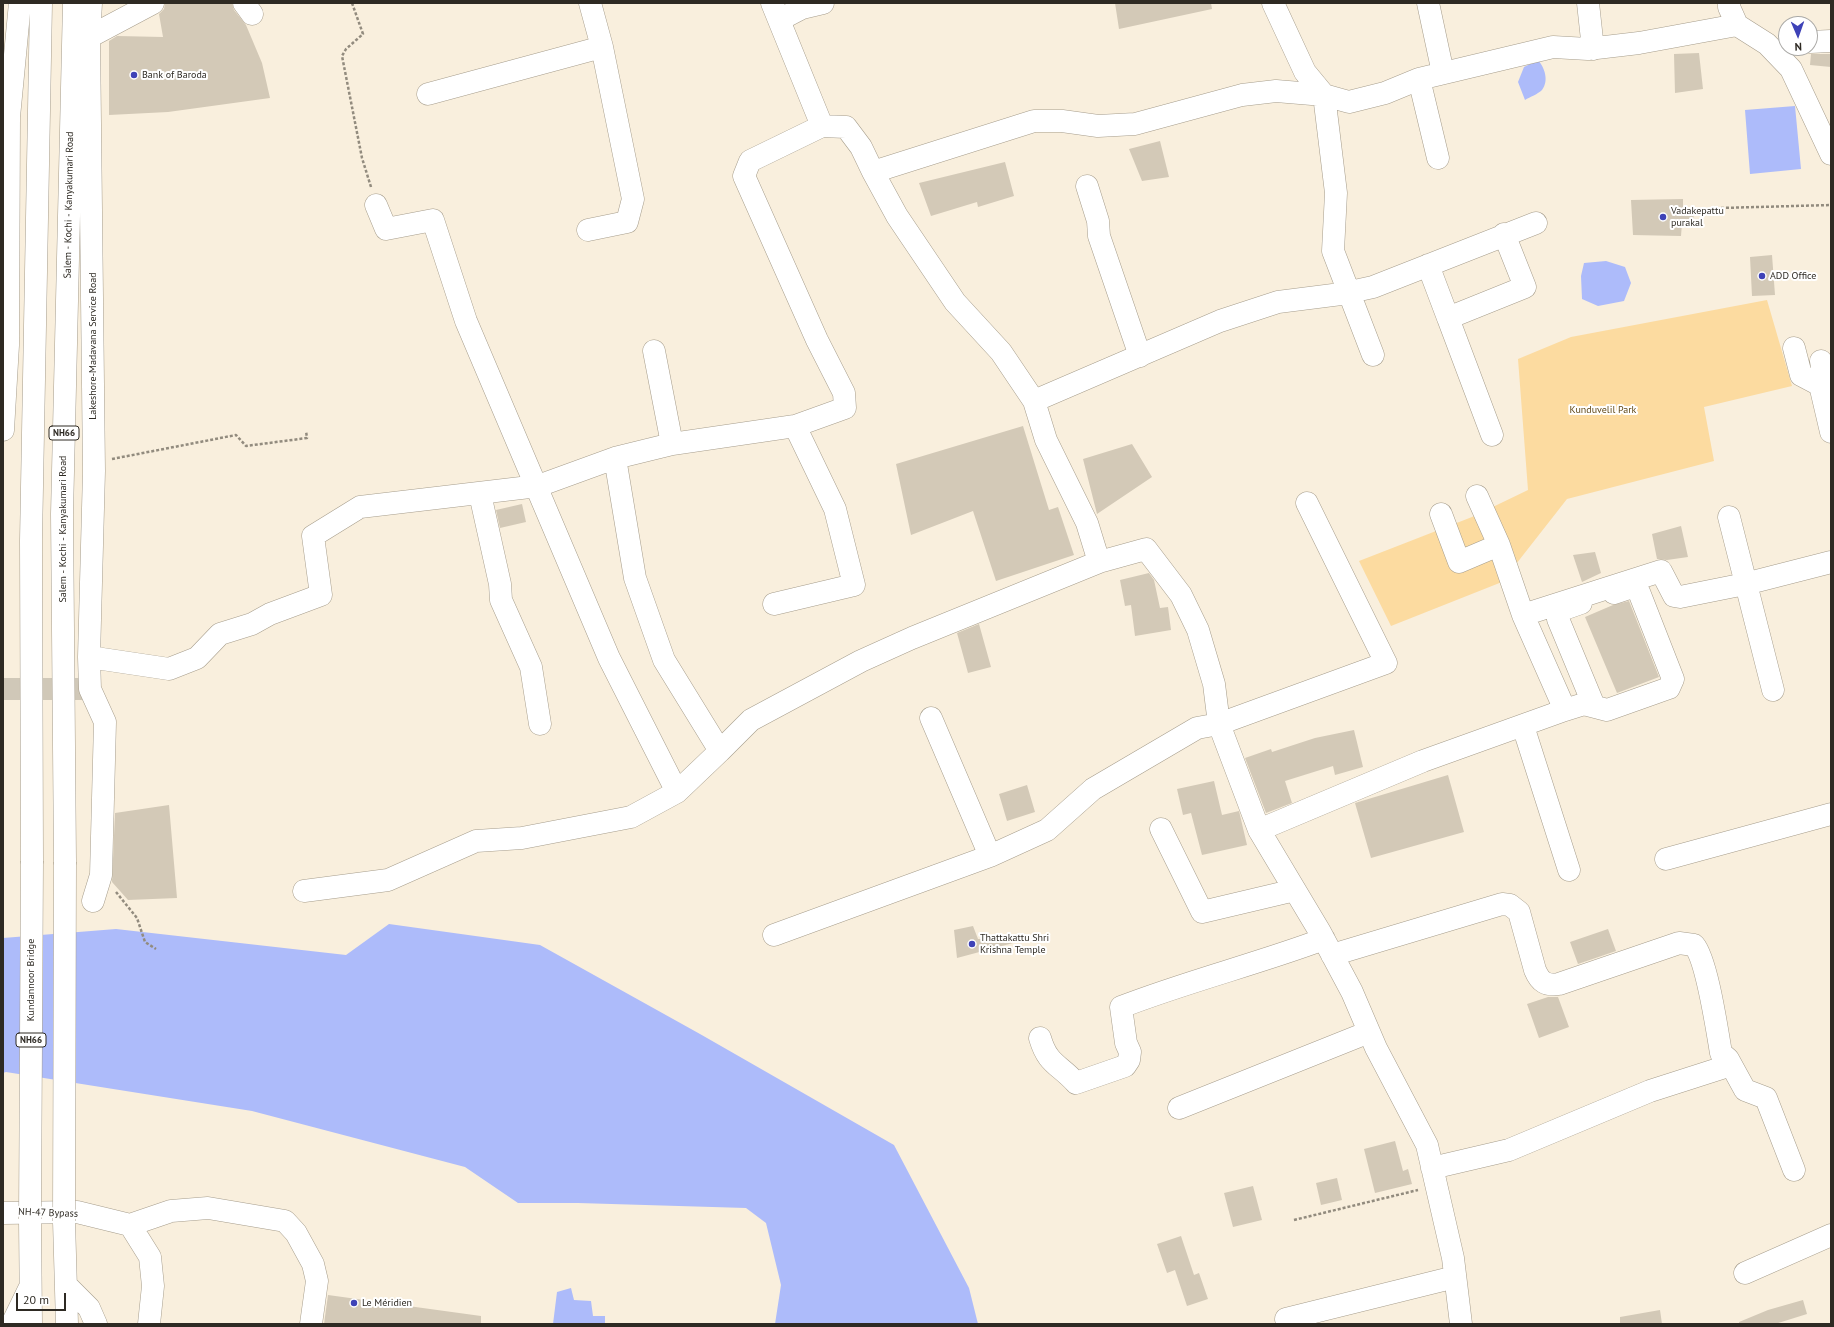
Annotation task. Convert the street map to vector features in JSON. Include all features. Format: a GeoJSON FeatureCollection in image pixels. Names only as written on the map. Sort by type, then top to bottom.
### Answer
{"type":"FeatureCollection","features":[{"type":"Feature","properties":{"kind":"main road"},"geometry":{"type":"LineString","coordinates":[[3,430],[8,345],[10,46],[20,3]]}},
{"type":"Feature","properties":{"kind":"main road","name":"NH66"},"geometry":{"type":"LineString","coordinates":[[40,36],[41,3]]}},
{"type":"Feature","properties":{"kind":"main road","name":"Salem - Kochi - Kanyakumari Road"},"geometry":{"type":"LineString","coordinates":[[67,1286],[64,1221],[65,862],[62,514],[74,3]]}},
{"type":"Feature","properties":{"kind":"main road","name":"Lakeshore-Madavana Service Road"},"geometry":{"type":"LineString","coordinates":[[91,3],[89,37],[94,462],[89,656],[90,689],[105,722],[101,875]]}},
{"type":"Feature","properties":{"kind":"main road"},"geometry":{"type":"LineString","coordinates":[[89,37],[154,3]]}},
{"type":"Feature","properties":{"kind":"main road"},"geometry":{"type":"LineString","coordinates":[[588,230],[627,222],[633,199],[602,47],[590,3]]}},
{"type":"Feature","properties":{"kind":"main road"},"geometry":{"type":"LineString","coordinates":[[822,126],[776,12],[823,3]]}},
{"type":"Feature","properties":{"kind":"main road"},"geometry":{"type":"LineString","coordinates":[[1272,3],[1305,72],[1324,95],[1336,193],[1333,251],[1373,355]]}},
{"type":"Feature","properties":{"kind":"main road"},"geometry":{"type":"LineString","coordinates":[[1428,3],[1443,73]]}},
{"type":"Feature","properties":{"kind":"main road"},"geometry":{"type":"LineString","coordinates":[[1588,3],[1592,48]]}},
{"type":"Feature","properties":{"kind":"main road"},"geometry":{"type":"LineString","coordinates":[[1729,3],[1729,7],[1737,24]]}},
{"type":"Feature","properties":{"kind":"main road"},"geometry":{"type":"LineString","coordinates":[[873,172],[1034,121],[1062,121],[1098,126],[1135,124],[1242,94],[1276,90],[1324,95],[1349,102],[1385,93],[1419,79],[1553,47],[1592,48],[1639,43],[1737,24],[1777,43],[1791,69],[1831,154]]}},
{"type":"Feature","properties":{"kind":"main road"},"geometry":{"type":"LineString","coordinates":[[10,46],[40,36]]}},
{"type":"Feature","properties":{"kind":"main road","name":"Kundannoor Bridge"},"geometry":{"type":"LineString","coordinates":[[30,1286],[32,861],[31,540],[40,36]]}},
{"type":"Feature","properties":{"kind":"main road"},"geometry":{"type":"LineString","coordinates":[[1818,42],[1831,41]]}},
{"type":"Feature","properties":{"kind":"main road"},"geometry":{"type":"LineString","coordinates":[[428,94],[602,47]]}},
{"type":"Feature","properties":{"kind":"main road"},"geometry":{"type":"LineString","coordinates":[[1419,79],[1438,158]]}},
{"type":"Feature","properties":{"kind":"main road"},"geometry":{"type":"LineString","coordinates":[[89,656],[169,669],[197,658],[220,634],[252,624],[270,614],[321,595],[313,536],[360,507],[538,486],[615,458],[672,444],[795,426],[846,408],[844,393],[817,340],[744,176],[750,161],[822,126],[846,127],[861,147],[897,216],[955,302],[1001,352],[1034,401],[1046,440],[1087,524],[1099,562]]}},
{"type":"Feature","properties":{"kind":"main road"},"geometry":{"type":"LineString","coordinates":[[1087,186],[1098,221],[1099,236],[1140,356]]}},
{"type":"Feature","properties":{"kind":"main road"},"geometry":{"type":"LineString","coordinates":[[376,205],[386,229],[433,220],[466,320],[538,486],[609,658],[677,792]]}},
{"type":"Feature","properties":{"kind":"main road"},"geometry":{"type":"LineString","coordinates":[[1034,401],[1220,321],[1278,302],[1350,292],[1378,285],[1504,234],[1536,223]]}},
{"type":"Feature","properties":{"kind":"main road"},"geometry":{"type":"LineString","coordinates":[[1448,318],[1525,287],[1504,234]]}},
{"type":"Feature","properties":{"kind":"main road"},"geometry":{"type":"LineString","coordinates":[[1428,266],[1492,435]]}},
{"type":"Feature","properties":{"kind":"main road"},"geometry":{"type":"LineString","coordinates":[[1794,348],[1801,375],[1820,385],[1831,432]]}},
{"type":"Feature","properties":{"kind":"main road"},"geometry":{"type":"LineString","coordinates":[[654,351],[672,444]]}},
{"type":"Feature","properties":{"kind":"main road"},"geometry":{"type":"LineString","coordinates":[[774,604],[854,585],[836,509],[795,426]]}},
{"type":"Feature","properties":{"kind":"main road"},"geometry":{"type":"LineString","coordinates":[[615,458],[635,578],[664,660],[720,751]]}},
{"type":"Feature","properties":{"kind":"main road"},"geometry":{"type":"LineString","coordinates":[[480,494],[500,584],[501,600],[531,667],[540,724]]}},
{"type":"Feature","properties":{"kind":"main road"},"geometry":{"type":"LineString","coordinates":[[1477,496],[1499,545],[1523,615],[1565,710]]}},
{"type":"Feature","properties":{"kind":"main road"},"geometry":{"type":"LineString","coordinates":[[774,935],[990,856],[1048,830],[1093,789],[1197,728],[1219,724],[1386,663],[1307,504]]}},
{"type":"Feature","properties":{"kind":"main road"},"geometry":{"type":"LineString","coordinates":[[1441,514],[1459,562],[1499,545]]}},
{"type":"Feature","properties":{"kind":"main road"},"geometry":{"type":"LineString","coordinates":[[1729,517],[1773,690]]}},
{"type":"Feature","properties":{"kind":"main road"},"geometry":{"type":"LineString","coordinates":[[304,891],[388,880],[476,841],[522,838],[631,817],[677,792],[751,720],[861,660],[1099,562],[1146,549],[1181,595],[1198,630],[1214,684],[1219,724],[1259,830],[1328,947],[1352,992],[1369,1032],[1399,1093],[1427,1145],[1453,1258],[1461,1324]]}},
{"type":"Feature","properties":{"kind":"main road"},"geometry":{"type":"LineString","coordinates":[[1523,615],[1661,571],[1674,596],[1680,597],[1745,584],[1831,562]]}},
{"type":"Feature","properties":{"kind":"main road"},"geometry":{"type":"LineString","coordinates":[[1259,830],[1423,761],[1565,710],[1584,704],[1607,710],[1669,688],[1674,679],[1639,592],[1632,587],[1561,610],[1558,619],[1594,706]]}},
{"type":"Feature","properties":{"kind":"main road"},"geometry":{"type":"LineString","coordinates":[[931,718],[990,856]]}},
{"type":"Feature","properties":{"kind":"main road"},"geometry":{"type":"LineString","coordinates":[[1523,726],[1570,870]]}},
{"type":"Feature","properties":{"kind":"main road"},"geometry":{"type":"LineString","coordinates":[[1666,859],[1831,814]]}},
{"type":"Feature","properties":{"kind":"main road"},"geometry":{"type":"LineString","coordinates":[[1161,829],[1202,912],[1295,890]]}},
{"type":"Feature","properties":{"kind":"main road"},"geometry":{"type":"LineString","coordinates":[[93,901],[101,875]]}},
{"type":"Feature","properties":{"kind":"main road"},"geometry":{"type":"LineString","coordinates":[[1040,1038],[1043,1049],[1051,1062],[1068,1074],[1076,1083],[1125,1066],[1129,1060],[1130,1052],[1126,1043],[1121,1007],[1157,992],[1276,957],[1328,947],[1502,904],[1510,905],[1519,912],[1538,978],[1549,985],[1558,984],[1679,943],[1694,945],[1699,950],[1704,966],[1721,1053],[1731,1065],[1745,1090],[1766,1098],[1794,1170]]}},
{"type":"Feature","properties":{"kind":"main road"},"geometry":{"type":"LineString","coordinates":[[1179,1108],[1369,1032]]}},
{"type":"Feature","properties":{"kind":"main road"},"geometry":{"type":"LineString","coordinates":[[1434,1177],[1509,1150],[1650,1091],[1731,1065]]}},
{"type":"Feature","properties":{"kind":"main road"},"geometry":{"type":"LineString","coordinates":[[150,1324],[153,1286],[150,1257],[130,1224],[171,1210],[208,1208],[285,1221],[296,1233],[313,1264],[317,1280],[311,1324]]}},
{"type":"Feature","properties":{"kind":"main road","name":"NH-47 Bypass"},"geometry":{"type":"LineString","coordinates":[[3,1213],[77,1212],[130,1224]]}},
{"type":"Feature","properties":{"kind":"main road"},"geometry":{"type":"LineString","coordinates":[[1745,1273],[1831,1235]]}},
{"type":"Feature","properties":{"kind":"main road"},"geometry":{"type":"LineString","coordinates":[[1286,1319],[1455,1277]]}},
{"type":"Feature","properties":{"kind":"main road"},"geometry":{"type":"LineString","coordinates":[[12,1324],[30,1286]]}},
{"type":"Feature","properties":{"kind":"main road","name":"NH66"},"geometry":{"type":"LineString","coordinates":[[30,1286],[31,1324]]}},
{"type":"Feature","properties":{"kind":"main road"},"geometry":{"type":"LineString","coordinates":[[67,1286],[89,1308],[96,1324]]}},
{"type":"Feature","properties":{"kind":"main road","name":"NH66"},"geometry":{"type":"LineString","coordinates":[[66,1324],[67,1286]]}},
{"type":"Feature","properties":{"kind":"path"},"geometry":{"type":"LineString","coordinates":[[352,3],[363,34],[346,49],[342,56],[362,158],[376,205]]}},
{"type":"Feature","properties":{"kind":"path"},"geometry":{"type":"LineString","coordinates":[[1722,208],[1831,205]]}},
{"type":"Feature","properties":{"kind":"path"},"geometry":{"type":"LineString","coordinates":[[94,462],[236,435],[246,446],[307,438],[306,431]]}},
{"type":"Feature","properties":{"kind":"path"},"geometry":{"type":"LineString","coordinates":[[101,875],[137,918],[146,942],[156,949]]}},
{"type":"Feature","properties":{"kind":"path"},"geometry":{"type":"LineString","coordinates":[[1294,1220],[1434,1177]]}},
{"type":"Feature","properties":{"kind":"green space","name":"Kunduvelil Park"},"geometry":{"type":"Polygon","coordinates":[[[1767,300],[1792,386],[1704,407],[1714,461],[1567,499],[1502,582],[1391,626],[1359,561],[1472,517],[1528,490],[1518,359],[1571,337],[1767,300]]]}},
{"type":"Feature","properties":{"kind":"water"},"geometry":{"type":"Polygon","coordinates":[[[1538,60],[1543,67],[1546,79],[1545,83],[1542,90],[1525,100],[1518,82],[1524,67],[1538,60]]]}},
{"type":"Feature","properties":{"kind":"water"},"geometry":{"type":"Polygon","coordinates":[[[1795,106],[1801,169],[1750,174],[1745,110],[1795,106]]]}},
{"type":"Feature","properties":{"kind":"water"},"geometry":{"type":"Polygon","coordinates":[[[1606,261],[1625,267],[1631,283],[1624,301],[1598,306],[1582,299],[1581,276],[1584,263],[1606,261]]]}},
{"type":"Feature","properties":{"kind":"water"},"geometry":{"type":"Polygon","coordinates":[[[389,924],[540,945],[700,1034],[894,1145],[969,1288],[978,1324],[775,1324],[781,1285],[766,1223],[746,1208],[578,1203],[518,1203],[465,1167],[252,1111],[6,1072],[3,1073],[3,938],[116,929],[346,955],[389,924]]]}},
{"type":"Feature","properties":{"kind":"water"},"geometry":{"type":"Polygon","coordinates":[[[571,1288],[574,1300],[591,1301],[593,1316],[605,1316],[605,1324],[553,1324],[557,1292],[571,1288]]]}},
{"type":"Feature","properties":{"kind":"building"},"geometry":{"type":"Polygon","coordinates":[[[165,3],[232,3],[234,10],[246,25],[262,63],[270,98],[168,112],[109,115],[109,41],[117,36],[163,37],[159,14],[164,9],[165,3]]]}},
{"type":"Feature","properties":{"kind":"building"},"geometry":{"type":"Polygon","coordinates":[[[1115,3],[1211,3],[1212,9],[1119,29],[1115,3]]]}},
{"type":"Feature","properties":{"kind":"building"},"geometry":{"type":"Polygon","coordinates":[[[1699,53],[1703,89],[1675,93],[1674,54],[1699,53]]]}},
{"type":"Feature","properties":{"kind":"building"},"geometry":{"type":"Polygon","coordinates":[[[1818,54],[1831,54],[1831,67],[1810,65],[1811,56],[1818,56],[1818,54]]]}},
{"type":"Feature","properties":{"kind":"building"},"geometry":{"type":"Polygon","coordinates":[[[1160,141],[1169,177],[1142,181],[1129,149],[1160,141]]]}},
{"type":"Feature","properties":{"kind":"building"},"geometry":{"type":"Polygon","coordinates":[[[1005,162],[1014,196],[978,207],[977,202],[931,216],[919,183],[1005,162]]]}},
{"type":"Feature","properties":{"kind":"building","name":"Vadakepattu purakal"},"geometry":{"type":"Polygon","coordinates":[[[1683,199],[1683,210],[1694,212],[1693,224],[1682,223],[1681,236],[1633,235],[1631,200],[1683,199]]]}},
{"type":"Feature","properties":{"kind":"building","name":"ADD Office"},"geometry":{"type":"Polygon","coordinates":[[[1772,255],[1775,295],[1752,296],[1750,257],[1772,255]]]}},
{"type":"Feature","properties":{"kind":"building"},"geometry":{"type":"Polygon","coordinates":[[[1023,426],[1049,510],[1058,507],[1074,555],[996,581],[973,511],[911,535],[896,464],[1023,426]]]}},
{"type":"Feature","properties":{"kind":"building"},"geometry":{"type":"Polygon","coordinates":[[[1132,444],[1152,477],[1097,514],[1083,459],[1132,444]]]}},
{"type":"Feature","properties":{"kind":"building"},"geometry":{"type":"Polygon","coordinates":[[[522,504],[526,522],[500,528],[496,510],[522,504]]]}},
{"type":"Feature","properties":{"kind":"building"},"geometry":{"type":"Polygon","coordinates":[[[1681,526],[1688,557],[1667,560],[1657,559],[1652,534],[1681,526]]]}},
{"type":"Feature","properties":{"kind":"building"},"geometry":{"type":"Polygon","coordinates":[[[1595,552],[1601,573],[1582,582],[1573,555],[1595,552]]]}},
{"type":"Feature","properties":{"kind":"building"},"geometry":{"type":"Polygon","coordinates":[[[1149,573],[1154,580],[1160,608],[1168,607],[1171,630],[1135,636],[1131,605],[1125,606],[1120,580],[1149,573]]]}},
{"type":"Feature","properties":{"kind":"building"},"geometry":{"type":"Polygon","coordinates":[[[1629,601],[1659,677],[1617,693],[1585,617],[1613,605],[1629,601]]]}},
{"type":"Feature","properties":{"kind":"building"},"geometry":{"type":"Polygon","coordinates":[[[979,624],[991,667],[968,673],[957,633],[979,624]]]}},
{"type":"Feature","properties":{"kind":"building"},"geometry":{"type":"Polygon","coordinates":[[[1354,730],[1363,767],[1335,775],[1333,766],[1285,781],[1292,803],[1266,813],[1245,758],[1271,749],[1272,752],[1315,738],[1354,730]]]}},
{"type":"Feature","properties":{"kind":"building"},"geometry":{"type":"Polygon","coordinates":[[[1448,775],[1464,832],[1371,858],[1355,803],[1448,775]]]}},
{"type":"Feature","properties":{"kind":"building"},"geometry":{"type":"Polygon","coordinates":[[[1214,781],[1222,815],[1239,811],[1247,845],[1202,855],[1191,813],[1183,815],[1177,789],[1214,781]]]}},
{"type":"Feature","properties":{"kind":"building"},"geometry":{"type":"Polygon","coordinates":[[[1027,785],[1035,812],[1007,821],[999,794],[1027,785]]]}},
{"type":"Feature","properties":{"kind":"building"},"geometry":{"type":"Polygon","coordinates":[[[169,805],[177,898],[128,900],[112,882],[115,813],[169,805]]]}},
{"type":"Feature","properties":{"kind":"building","name":"Thattakattu Shri Krishna Temple"},"geometry":{"type":"Polygon","coordinates":[[[973,926],[978,939],[1012,938],[1013,943],[957,958],[954,930],[973,926]]]}},
{"type":"Feature","properties":{"kind":"building"},"geometry":{"type":"Polygon","coordinates":[[[1608,929],[1616,951],[1578,964],[1570,942],[1608,929]]]}},
{"type":"Feature","properties":{"kind":"building"},"geometry":{"type":"Polygon","coordinates":[[[1548,997],[1558,997],[1569,1027],[1539,1038],[1527,1004],[1548,997]]]}},
{"type":"Feature","properties":{"kind":"building"},"geometry":{"type":"Polygon","coordinates":[[[1395,1141],[1403,1171],[1408,1169],[1412,1184],[1375,1193],[1364,1149],[1395,1141]]]}},
{"type":"Feature","properties":{"kind":"building"},"geometry":{"type":"Polygon","coordinates":[[[1337,1178],[1342,1200],[1321,1205],[1316,1183],[1337,1178]]]}},
{"type":"Feature","properties":{"kind":"building"},"geometry":{"type":"Polygon","coordinates":[[[1253,1186],[1262,1220],[1233,1227],[1224,1193],[1253,1186]]]}},
{"type":"Feature","properties":{"kind":"building"},"geometry":{"type":"Polygon","coordinates":[[[1181,1236],[1194,1275],[1199,1273],[1208,1299],[1187,1306],[1175,1270],[1167,1273],[1157,1244],[1181,1236]]]}},
{"type":"Feature","properties":{"kind":"building","name":"Le Méridien"},"geometry":{"type":"Polygon","coordinates":[[[328,1295],[481,1316],[481,1324],[324,1324],[328,1295]]]}},
{"type":"Feature","properties":{"kind":"building"},"geometry":{"type":"Polygon","coordinates":[[[1803,1300],[1807,1314],[1775,1324],[1739,1324],[1739,1322],[1768,1310],[1803,1300]]]}},
{"type":"Feature","properties":{"kind":"building"},"geometry":{"type":"Polygon","coordinates":[[[1660,1310],[1662,1324],[1620,1324],[1620,1317],[1660,1310]]]}},
{"type":"Feature","properties":{"kind":"tunnel"},"geometry":{"type":"LineString","coordinates":[[3,689],[90,689]]}},
{"type":"Feature","properties":{"kind":"place","name":"Bank of Baroda"},"geometry":{"type":"Point","coordinates":[134,75]}},
{"type":"Feature","properties":{"kind":"place","name":"Vadakepattu purakal"},"geometry":{"type":"Point","coordinates":[1663,217]}},
{"type":"Feature","properties":{"kind":"place","name":"ADD Office"},"geometry":{"type":"Point","coordinates":[1762,276]}},
{"type":"Feature","properties":{"kind":"place","name":"Thattakattu Shri Krishna Temple"},"geometry":{"type":"Point","coordinates":[972,944]}},
{"type":"Feature","properties":{"kind":"place","name":"Le Méridien"},"geometry":{"type":"Point","coordinates":[354,1303]}}]}
